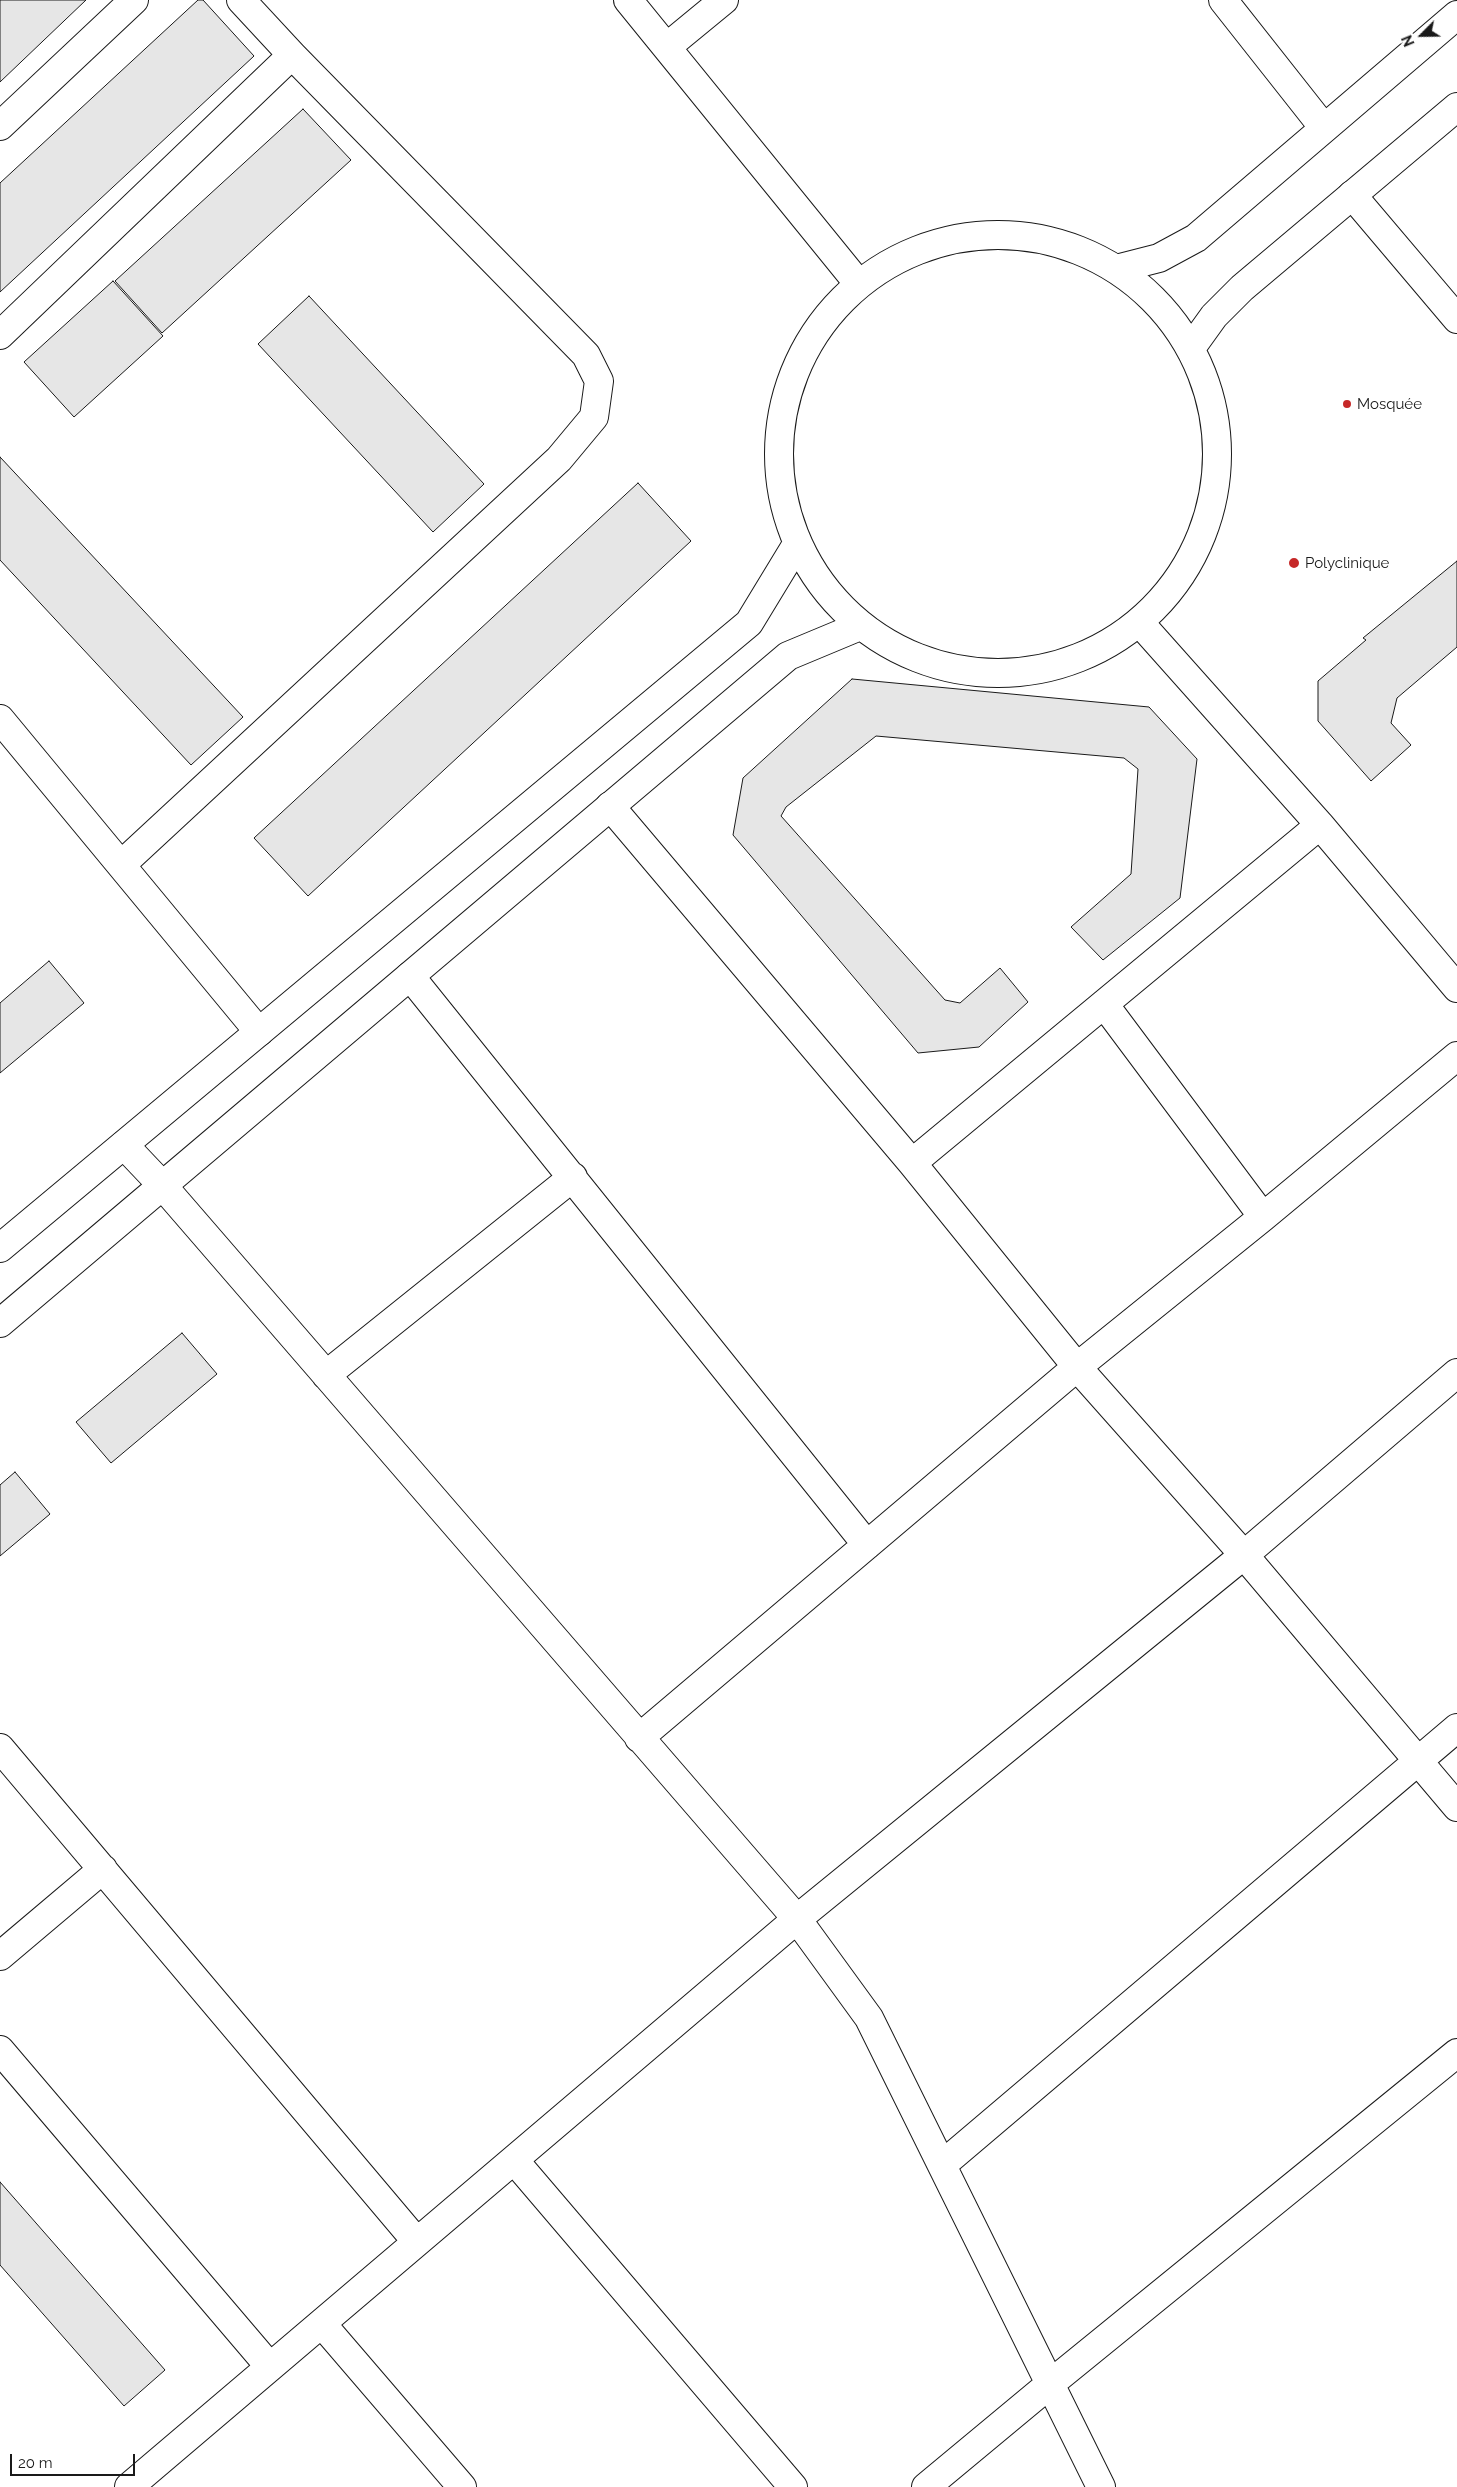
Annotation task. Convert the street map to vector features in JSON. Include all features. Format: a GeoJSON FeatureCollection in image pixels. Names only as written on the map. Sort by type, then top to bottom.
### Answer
{"type":"FeatureCollection","features":[{"type":"Feature","properties":{"kind":"street"},"geometry":{"type":"LineString","coordinates":[[0,126],[134,0]]}},
{"type":"Feature","properties":{"kind":"street"},"geometry":{"type":"LineString","coordinates":[[121,865],[559,459],[594,417],[599,381],[586,355],[292,55],[241,0]]}},
{"type":"Feature","properties":{"kind":"street"},"geometry":{"type":"LineString","coordinates":[[628,0],[668,46],[858,282]]}},
{"type":"Feature","properties":{"kind":"street"},"geometry":{"type":"LineString","coordinates":[[668,46],[724,0]]}},
{"type":"Feature","properties":{"kind":"street"},"geometry":{"type":"LineString","coordinates":[[1223,0],[1324,128]]}},
{"type":"Feature","properties":{"kind":"street"},"geometry":{"type":"LineString","coordinates":[[1116,269],[1159,258],[1196,238],[1457,15]]}},
{"type":"Feature","properties":{"kind":"street"},"geometry":{"type":"LineString","coordinates":[[0,335],[292,55]]}},
{"type":"Feature","properties":{"kind":"street"},"geometry":{"type":"LineString","coordinates":[[1191,348],[1228,302],[1457,106]]}},
{"type":"Feature","properties":{"kind":"street"},"geometry":{"type":"LineString","coordinates":[[1352,195],[1457,319]]}},
{"type":"Feature","properties":{"kind":"street"},"geometry":{"type":"LineString","coordinates":[[985,234],[1054,240],[1116,269],[1158,304],[1191,348],[1212,405],[1218,465],[1206,524],[1180,578],[1140,623],[1089,655],[1031,673],[971,673],[912,658],[860,626],[824,589],[797,544],[780,490],[779,431],[792,375],[819,325],[858,282],[918,248],[985,234]]}},
{"type":"Feature","properties":{"kind":"street"},"geometry":{"type":"LineString","coordinates":[[0,1248],[749,623],[797,544]]}},
{"type":"Feature","properties":{"kind":"street"},"geometry":{"type":"LineString","coordinates":[[1140,623],[1320,825],[1457,988]]}},
{"type":"Feature","properties":{"kind":"street"},"geometry":{"type":"LineString","coordinates":[[0,1323],[788,656],[860,626]]}},
{"type":"Feature","properties":{"kind":"street"},"geometry":{"type":"LineString","coordinates":[[0,719],[259,1032]]}},
{"type":"Feature","properties":{"kind":"street"},"geometry":{"type":"LineString","coordinates":[[610,806],[912,1163],[1077,1367],[1244,1556],[1457,1807]]}},
{"type":"Feature","properties":{"kind":"street"},"geometry":{"type":"LineString","coordinates":[[912,1163],[1320,825]]}},
{"type":"Feature","properties":{"kind":"street"},"geometry":{"type":"LineString","coordinates":[[410,976],[867,1545]]}},
{"type":"Feature","properties":{"kind":"street"},"geometry":{"type":"LineString","coordinates":[[1104,1004],[1264,1217]]}},
{"type":"Feature","properties":{"kind":"street"},"geometry":{"type":"LineString","coordinates":[[639,1738],[1077,1367],[1264,1217],[1457,1056]]}},
{"type":"Feature","properties":{"kind":"street"},"geometry":{"type":"LineString","coordinates":[[124,1145],[162,1186],[797,1919],[869,2018],[1100,2487]]}},
{"type":"Feature","properties":{"kind":"street"},"geometry":{"type":"LineString","coordinates":[[326,1375],[573,1177]]}},
{"type":"Feature","properties":{"kind":"street"},"geometry":{"type":"LineString","coordinates":[[129,2487],[797,1919],[1244,1556],[1457,1373]]}},
{"type":"Feature","properties":{"kind":"street"},"geometry":{"type":"LineString","coordinates":[[942,2165],[1457,1728]]}},
{"type":"Feature","properties":{"kind":"street"},"geometry":{"type":"LineString","coordinates":[[0,1748],[417,2242]]}},
{"type":"Feature","properties":{"kind":"street"},"geometry":{"type":"LineString","coordinates":[[0,1956],[103,1869]]}},
{"type":"Feature","properties":{"kind":"street"},"geometry":{"type":"LineString","coordinates":[[0,2050],[270,2367]]}},
{"type":"Feature","properties":{"kind":"street"},"geometry":{"type":"LineString","coordinates":[[926,2487],[1457,2053]]}},
{"type":"Feature","properties":{"kind":"street"},"geometry":{"type":"LineString","coordinates":[[514,2160],[793,2487]]}},
{"type":"Feature","properties":{"kind":"street"},"geometry":{"type":"LineString","coordinates":[[322,2324],[462,2487]]}},
{"type":"Feature","properties":{"kind":"building"},"geometry":{"type":"Polygon","coordinates":[[[0,0],[86,0],[0,82],[0,0]]]}},
{"type":"Feature","properties":{"kind":"building"},"geometry":{"type":"Polygon","coordinates":[[[198,0],[203,0],[254,56],[0,292],[0,183],[198,0]]]}},
{"type":"Feature","properties":{"kind":"building"},"geometry":{"type":"Polygon","coordinates":[[[303,109],[351,160],[162,333],[115,281],[303,109]]]}},
{"type":"Feature","properties":{"kind":"building"},"geometry":{"type":"Polygon","coordinates":[[[113,281],[163,336],[74,417],[24,362],[113,281]]]}},
{"type":"Feature","properties":{"kind":"building"},"geometry":{"type":"Polygon","coordinates":[[[309,296],[484,484],[433,532],[258,344],[309,296]]]}},
{"type":"Feature","properties":{"kind":"building"},"geometry":{"type":"Polygon","coordinates":[[[0,457],[243,717],[191,765],[0,560],[0,457]]]}},
{"type":"Feature","properties":{"kind":"building"},"geometry":{"type":"Polygon","coordinates":[[[638,483],[691,541],[308,896],[254,838],[638,483]]]}},
{"type":"Feature","properties":{"kind":"building"},"geometry":{"type":"Polygon","coordinates":[[[1457,561],[1457,647],[1397,698],[1391,723],[1411,745],[1371,781],[1318,721],[1318,681],[1366,640],[1363,638],[1457,561]]]}},
{"type":"Feature","properties":{"kind":"building"},"geometry":{"type":"Polygon","coordinates":[[[852,679],[1149,707],[1197,759],[1180,898],[1103,960],[1071,927],[1131,874],[1138,769],[1124,758],[876,736],[786,807],[781,816],[945,1000],[960,1003],[1000,968],[1028,1002],[979,1047],[918,1053],[733,835],[743,778],[852,679]]]}},
{"type":"Feature","properties":{"kind":"building"},"geometry":{"type":"Polygon","coordinates":[[[49,961],[84,1003],[0,1073],[0,1003],[49,961]]]}},
{"type":"Feature","properties":{"kind":"building"},"geometry":{"type":"Polygon","coordinates":[[[182,1333],[217,1374],[111,1463],[76,1422],[182,1333]]]}},
{"type":"Feature","properties":{"kind":"building"},"geometry":{"type":"Polygon","coordinates":[[[15,1472],[50,1514],[0,1556],[0,1485],[15,1472]]]}},
{"type":"Feature","properties":{"kind":"building"},"geometry":{"type":"Polygon","coordinates":[[[0,2182],[165,2370],[124,2406],[0,2265],[0,2182]]]}},
{"type":"Feature","properties":{"kind":"place","name":"Mosquée"},"geometry":{"type":"Point","coordinates":[1347,404]}},
{"type":"Feature","properties":{"kind":"place","name":"Polyclinique"},"geometry":{"type":"Point","coordinates":[1294,563]}}]}
